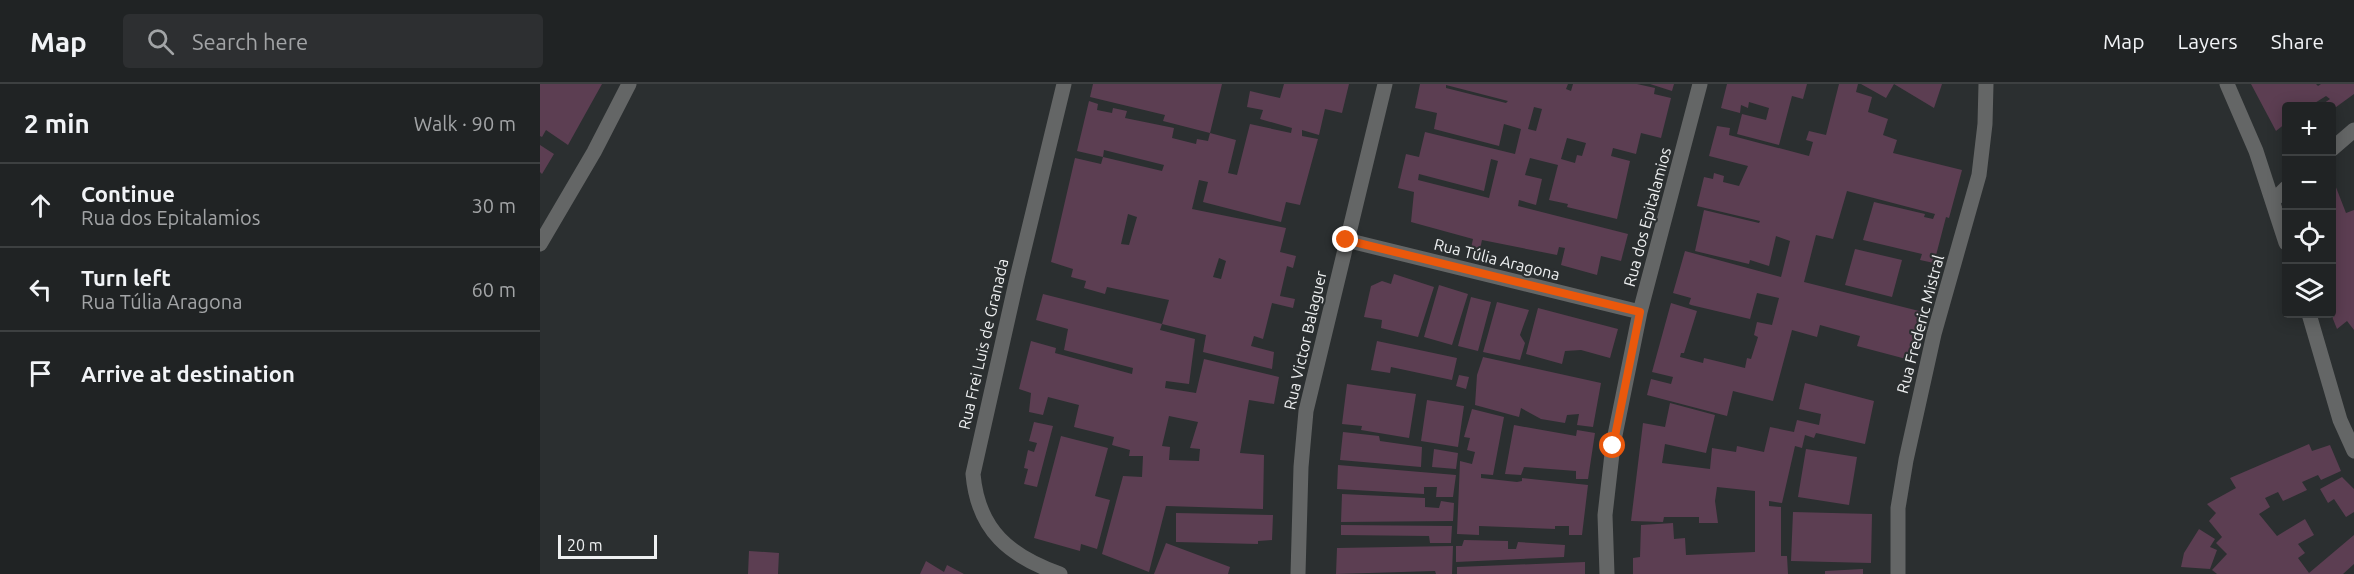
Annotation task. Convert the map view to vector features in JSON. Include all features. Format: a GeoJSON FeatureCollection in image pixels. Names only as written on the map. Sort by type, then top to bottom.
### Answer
{"type":"FeatureCollection","features":[{"type":"Feature","properties":{"kind":"street"},"geometry":{"type":"LineString","coordinates":[[540,244],[588,162],[629,84]]}},
{"type":"Feature","properties":{"kind":"street","name":"Rua Frei Luis de Granada"},"geometry":{"type":"LineString","coordinates":[[1060,574],[1022,558],[999,538],[978,501],[973,474],[1064,84]]}},
{"type":"Feature","properties":{"kind":"street","name":"Rua Victor Balaguer"},"geometry":{"type":"LineString","coordinates":[[1298,574],[1301,468],[1306,411],[1385,84]]}},
{"type":"Feature","properties":{"kind":"street","name":"Rua dos Epitalamios"},"geometry":{"type":"LineString","coordinates":[[1606,574],[1605,515],[1613,446],[1640,312],[1700,84]]}},
{"type":"Feature","properties":{"kind":"street","name":"Rua Frederic Mistral"},"geometry":{"type":"LineString","coordinates":[[1898,574],[1898,508],[1906,459],[1934,334],[1979,175],[1985,124],[1986,84]]}},
{"type":"Feature","properties":{"kind":"street"},"geometry":{"type":"LineString","coordinates":[[2227,84],[2256,151],[2282,231]]}},
{"type":"Feature","properties":{"kind":"street"},"geometry":{"type":"LineString","coordinates":[[2336,145],[2354,130]]}},
{"type":"Feature","properties":{"kind":"street"},"geometry":{"type":"LineString","coordinates":[[2272,201],[2282,192]]}},
{"type":"Feature","properties":{"kind":"street","name":"Rua Túlia Aragona"},"geometry":{"type":"LineString","coordinates":[[1346,240],[1640,312]]}},
{"type":"Feature","properties":{"kind":"street"},"geometry":{"type":"LineString","coordinates":[[2310,318],[2340,420],[2354,451]]}},
{"type":"Feature","properties":{"kind":"building"},"geometry":{"type":"Polygon","coordinates":[[[540,84],[602,84],[568,145],[546,130],[542,137],[540,136],[540,84]]]}},
{"type":"Feature","properties":{"kind":"building"},"geometry":{"type":"Polygon","coordinates":[[[1093,84],[1222,84],[1210,133],[1163,121],[1165,115],[1090,97],[1093,84]]]}},
{"type":"Feature","properties":{"kind":"building"},"geometry":{"type":"Polygon","coordinates":[[[1284,84],[1349,84],[1342,113],[1325,109],[1319,135],[1302,130],[1302,136],[1318,139],[1300,205],[1286,202],[1281,222],[1203,202],[1208,182],[1199,180],[1192,209],[1286,228],[1280,252],[1296,256],[1293,268],[1287,266],[1280,296],[1295,299],[1293,308],[1272,303],[1263,339],[1254,336],[1251,346],[1274,352],[1272,369],[1203,352],[1206,335],[1162,324],[1169,300],[1107,287],[1105,294],[1084,288],[1086,281],[1071,277],[1073,269],[1051,262],[1075,158],[1101,164],[1103,157],[1077,151],[1089,101],[1098,104],[1097,110],[1112,113],[1113,108],[1127,111],[1125,118],[1174,128],[1172,138],[1196,144],[1197,139],[1208,141],[1210,133],[1236,140],[1228,173],[1237,175],[1250,124],[1291,133],[1292,128],[1260,119],[1263,110],[1247,107],[1250,91],[1280,98],[1284,84]],[[1104,150],[1103,157],[1162,171],[1164,165],[1104,150]],[[1128,214],[1121,244],[1129,245],[1137,217],[1128,214]],[[1219,258],[1213,277],[1221,279],[1226,261],[1219,258]]]}},
{"type":"Feature","properties":{"kind":"building"},"geometry":{"type":"Polygon","coordinates":[[[1420,84],[1568,84],[1566,89],[1571,91],[1573,84],[1637,84],[1655,88],[1654,94],[1671,98],[1661,138],[1641,133],[1636,154],[1613,148],[1611,156],[1630,161],[1617,219],[1567,207],[1568,204],[1549,200],[1558,165],[1530,158],[1525,175],[1542,179],[1536,205],[1519,200],[1518,206],[1628,234],[1621,261],[1601,256],[1597,275],[1561,265],[1565,248],[1559,247],[1557,255],[1482,240],[1480,249],[1471,248],[1473,239],[1411,222],[1414,192],[1398,188],[1406,154],[1419,157],[1425,132],[1515,154],[1521,129],[1504,124],[1499,146],[1434,129],[1437,113],[1415,108],[1420,84]],[[1446,85],[1446,88],[1506,103],[1508,101],[1446,85]],[[1534,107],[1528,129],[1536,131],[1542,109],[1534,107]],[[1567,138],[1561,159],[1575,163],[1577,155],[1582,156],[1586,143],[1567,138]],[[1491,159],[1484,191],[1419,174],[1418,180],[1489,198],[1498,161],[1491,159]]]}},
{"type":"Feature","properties":{"kind":"building"},"geometry":{"type":"Polygon","coordinates":[[[1650,84],[1674,84],[1672,91],[1650,84]]]}},
{"type":"Feature","properties":{"kind":"building"},"geometry":{"type":"Polygon","coordinates":[[[1727,84],[1807,84],[1803,99],[1792,96],[1779,145],[1737,134],[1742,114],[1766,120],[1769,108],[1749,102],[1748,108],[1741,105],[1740,113],[1721,108],[1727,84]]]}},
{"type":"Feature","properties":{"kind":"building"},"geometry":{"type":"Polygon","coordinates":[[[1839,84],[1858,84],[1856,92],[1872,97],[1868,112],[1888,119],[1883,135],[1897,140],[1893,153],[1962,170],[1934,263],[1920,260],[1922,254],[1863,240],[1874,202],[1925,214],[1924,217],[1933,219],[1935,214],[1847,191],[1833,239],[1816,235],[1804,282],[1923,312],[1910,360],[1857,346],[1860,336],[1820,325],[1817,337],[1792,330],[1773,401],[1733,391],[1727,416],[1647,395],[1651,379],[1671,384],[1673,377],[1652,372],[1671,303],[1697,311],[1684,353],[1681,353],[1680,357],[1703,363],[1704,358],[1745,368],[1747,358],[1751,359],[1758,337],[1754,335],[1757,322],[1772,325],[1779,298],[1757,293],[1750,319],[1691,305],[1689,304],[1691,298],[1673,293],[1685,251],[1781,277],[1790,241],[1776,236],[1769,266],[1750,260],[1749,264],[1695,251],[1704,210],[1759,223],[1760,221],[1697,206],[1704,177],[1713,179],[1714,173],[1724,176],[1723,182],[1739,186],[1748,166],[1709,156],[1717,126],[1730,128],[1729,135],[1809,156],[1813,142],[1806,140],[1809,131],[1826,135],[1839,84]]]}},
{"type":"Feature","properties":{"kind":"building"},"geometry":{"type":"Polygon","coordinates":[[[1861,84],[1894,84],[1886,98],[1861,84]]]}},
{"type":"Feature","properties":{"kind":"building"},"geometry":{"type":"Polygon","coordinates":[[[1894,84],[1942,84],[1934,108],[1894,84]]]}},
{"type":"Feature","properties":{"kind":"building"},"geometry":{"type":"Polygon","coordinates":[[[2251,84],[2316,84],[2318,86],[2321,84],[2354,84],[2354,94],[2336,107],[2336,102],[2326,102],[2330,99],[2326,96],[2316,102],[2282,102],[2282,126],[2276,131],[2251,84]]]}},
{"type":"Feature","properties":{"kind":"building"},"geometry":{"type":"Polygon","coordinates":[[[540,145],[554,154],[542,174],[540,172],[540,145]]]}},
{"type":"Feature","properties":{"kind":"building"},"geometry":{"type":"Polygon","coordinates":[[[2336,187],[2346,213],[2354,210],[2354,330],[2347,321],[2337,329],[2333,318],[2336,318],[2336,187]]]}},
{"type":"Feature","properties":{"kind":"building"},"geometry":{"type":"Polygon","coordinates":[[[1855,249],[1902,260],[1892,297],[1845,285],[1855,249]]]}},
{"type":"Feature","properties":{"kind":"building"},"geometry":{"type":"Polygon","coordinates":[[[1394,274],[1434,287],[1418,337],[1381,328],[1382,320],[1364,317],[1371,286],[1382,281],[1391,284],[1394,274]]]}},
{"type":"Feature","properties":{"kind":"building"},"geometry":{"type":"Polygon","coordinates":[[[1439,285],[1468,294],[1452,345],[1424,337],[1439,285]]]}},
{"type":"Feature","properties":{"kind":"building"},"geometry":{"type":"Polygon","coordinates":[[[1043,294],[1162,324],[1160,330],[1195,339],[1189,384],[1166,381],[1165,388],[1196,393],[1204,359],[1279,377],[1274,404],[1249,400],[1240,453],[1264,455],[1263,509],[1166,506],[1149,572],[1102,554],[1123,476],[1142,477],[1143,456],[1129,456],[1130,450],[1112,445],[1114,437],[1074,427],[1079,405],[1048,397],[1043,415],[1029,412],[1031,393],[1019,389],[1031,341],[1056,348],[1055,353],[1132,374],[1133,368],[1064,350],[1068,329],[1036,320],[1043,294]],[[1169,416],[1162,446],[1170,447],[1169,460],[1199,461],[1200,449],[1190,448],[1198,422],[1169,416]]]}},
{"type":"Feature","properties":{"kind":"building"},"geometry":{"type":"Polygon","coordinates":[[[1471,297],[1491,302],[1478,351],[1458,346],[1471,297]]]}},
{"type":"Feature","properties":{"kind":"building"},"geometry":{"type":"Polygon","coordinates":[[[1497,302],[1529,310],[1520,335],[1525,343],[1520,360],[1483,352],[1497,302]]]}},
{"type":"Feature","properties":{"kind":"building"},"geometry":{"type":"Polygon","coordinates":[[[1538,308],[1618,329],[1610,358],[1581,350],[1565,351],[1562,364],[1526,354],[1538,308]]]}},
{"type":"Feature","properties":{"kind":"building"},"geometry":{"type":"Polygon","coordinates":[[[1377,341],[1457,358],[1452,380],[1391,367],[1390,373],[1371,370],[1377,341]]]}},
{"type":"Feature","properties":{"kind":"building"},"geometry":{"type":"Polygon","coordinates":[[[1483,357],[1601,383],[1593,427],[1577,425],[1579,414],[1567,415],[1565,423],[1541,419],[1521,408],[1519,417],[1475,405],[1477,375],[1483,357]]]}},
{"type":"Feature","properties":{"kind":"building"},"geometry":{"type":"Polygon","coordinates":[[[1459,375],[1469,377],[1466,389],[1456,386],[1459,375]]]}},
{"type":"Feature","properties":{"kind":"building"},"geometry":{"type":"Polygon","coordinates":[[[1805,383],[1874,401],[1865,444],[1816,433],[1814,438],[1805,435],[1802,448],[1795,446],[1782,503],[1769,501],[1769,506],[1781,507],[1781,556],[1787,556],[1788,574],[1633,574],[1633,558],[1640,557],[1641,525],[1673,523],[1674,539],[1685,538],[1686,555],[1755,552],[1755,491],[1717,487],[1715,501],[1718,523],[1699,523],[1699,517],[1664,517],[1663,522],[1631,521],[1643,423],[1665,427],[1670,403],[1715,415],[1706,453],[1665,444],[1662,463],[1710,469],[1712,448],[1736,452],[1737,446],[1764,452],[1770,427],[1794,432],[1797,420],[1819,425],[1821,414],[1799,409],[1805,383]]]}},
{"type":"Feature","properties":{"kind":"building"},"geometry":{"type":"Polygon","coordinates":[[[1347,384],[1416,394],[1409,438],[1361,430],[1362,426],[1342,424],[1347,384]]]}},
{"type":"Feature","properties":{"kind":"building"},"geometry":{"type":"Polygon","coordinates":[[[1427,400],[1464,406],[1458,447],[1421,441],[1427,400]]]}},
{"type":"Feature","properties":{"kind":"building"},"geometry":{"type":"Polygon","coordinates":[[[1472,409],[1504,417],[1493,475],[1481,474],[1481,478],[1517,482],[1522,481],[1522,478],[1588,485],[1582,535],[1569,535],[1569,526],[1555,526],[1555,529],[1479,526],[1479,535],[1457,534],[1460,461],[1472,464],[1475,452],[1467,450],[1470,438],[1464,437],[1472,409]]]}},
{"type":"Feature","properties":{"kind":"building"},"geometry":{"type":"Polygon","coordinates":[[[1034,422],[1053,426],[1037,487],[1024,484],[1028,469],[1024,468],[1028,450],[1034,452],[1037,443],[1029,441],[1034,422]]]}},
{"type":"Feature","properties":{"kind":"building"},"geometry":{"type":"Polygon","coordinates":[[[1514,425],[1576,436],[1577,430],[1595,433],[1588,479],[1576,479],[1576,471],[1524,467],[1521,475],[1505,474],[1514,425]]]}},
{"type":"Feature","properties":{"kind":"building"},"geometry":{"type":"Polygon","coordinates":[[[1343,432],[1379,436],[1380,441],[1422,447],[1421,467],[1340,460],[1343,432]]]}},
{"type":"Feature","properties":{"kind":"building"},"geometry":{"type":"Polygon","coordinates":[[[1061,436],[1108,448],[1095,496],[1110,500],[1097,549],[1081,544],[1080,551],[1034,538],[1061,436]]]}},
{"type":"Feature","properties":{"kind":"building"},"geometry":{"type":"Polygon","coordinates":[[[2309,444],[2312,451],[2330,445],[2341,471],[2321,480],[2318,475],[2302,482],[2307,490],[2283,501],[2278,492],[2265,498],[2270,507],[2259,514],[2277,536],[2305,519],[2314,535],[2298,544],[2305,553],[2298,558],[2309,573],[2354,535],[2354,564],[2343,574],[2217,574],[2212,570],[2227,554],[2216,543],[2222,537],[2209,521],[2216,513],[2207,504],[2236,488],[2230,478],[2309,444]]]}},
{"type":"Feature","properties":{"kind":"building"},"geometry":{"type":"Polygon","coordinates":[[[1434,449],[1458,453],[1456,469],[1432,467],[1434,449]]]}},
{"type":"Feature","properties":{"kind":"building"},"geometry":{"type":"Polygon","coordinates":[[[1806,449],[1857,457],[1849,505],[1798,497],[1806,449]]]}},
{"type":"Feature","properties":{"kind":"building"},"geometry":{"type":"Polygon","coordinates":[[[1338,465],[1456,475],[1453,497],[1436,497],[1437,487],[1424,487],[1424,494],[1337,489],[1338,465]]]}},
{"type":"Feature","properties":{"kind":"building"},"geometry":{"type":"Polygon","coordinates":[[[2342,477],[2354,489],[2354,512],[2346,517],[2334,499],[2328,503],[2320,489],[2342,477]]]}},
{"type":"Feature","properties":{"kind":"building"},"geometry":{"type":"Polygon","coordinates":[[[1342,494],[1425,498],[1425,507],[1439,508],[1441,501],[1454,503],[1453,521],[1341,522],[1342,494]]]}},
{"type":"Feature","properties":{"kind":"building"},"geometry":{"type":"Polygon","coordinates":[[[1793,512],[1872,514],[1871,563],[1791,561],[1793,512]]]}},
{"type":"Feature","properties":{"kind":"building"},"geometry":{"type":"Polygon","coordinates":[[[1176,513],[1273,515],[1272,540],[1258,541],[1258,544],[1176,542],[1176,513]]]}},
{"type":"Feature","properties":{"kind":"building"},"geometry":{"type":"Polygon","coordinates":[[[1341,525],[1452,526],[1451,543],[1430,543],[1429,536],[1341,535],[1341,525]]]}},
{"type":"Feature","properties":{"kind":"building"},"geometry":{"type":"Polygon","coordinates":[[[2199,529],[2215,539],[2210,547],[2217,550],[2210,569],[2181,567],[2184,553],[2199,529]]]}},
{"type":"Feature","properties":{"kind":"building"},"geometry":{"type":"Polygon","coordinates":[[[1464,540],[1508,541],[1508,549],[1516,549],[1518,542],[1565,545],[1564,557],[1456,562],[1456,546],[1462,546],[1464,540]]]}},
{"type":"Feature","properties":{"kind":"building"},"geometry":{"type":"Polygon","coordinates":[[[1166,543],[1230,567],[1228,574],[1154,574],[1166,543]]]}},
{"type":"Feature","properties":{"kind":"building"},"geometry":{"type":"Polygon","coordinates":[[[1453,546],[1452,574],[1436,574],[1435,571],[1336,574],[1337,548],[1453,546]]]}},
{"type":"Feature","properties":{"kind":"building"},"geometry":{"type":"Polygon","coordinates":[[[749,551],[779,553],[778,574],[748,574],[749,551]]]}},
{"type":"Feature","properties":{"kind":"building"},"geometry":{"type":"Polygon","coordinates":[[[926,561],[944,572],[947,565],[964,574],[920,574],[926,561]]]}},
{"type":"Feature","properties":{"kind":"building"},"geometry":{"type":"Polygon","coordinates":[[[1585,562],[1585,574],[1457,574],[1457,567],[1585,562]]]}},
{"type":"Feature","properties":{"kind":"building"},"geometry":{"type":"Polygon","coordinates":[[[1863,569],[1863,574],[1825,574],[1825,571],[1863,569]]]}},
{"type":"Feature","properties":{"kind":"route"},"geometry":{"type":"LineString","coordinates":[[1346,240],[1640,312],[1613,446]]}}]}
